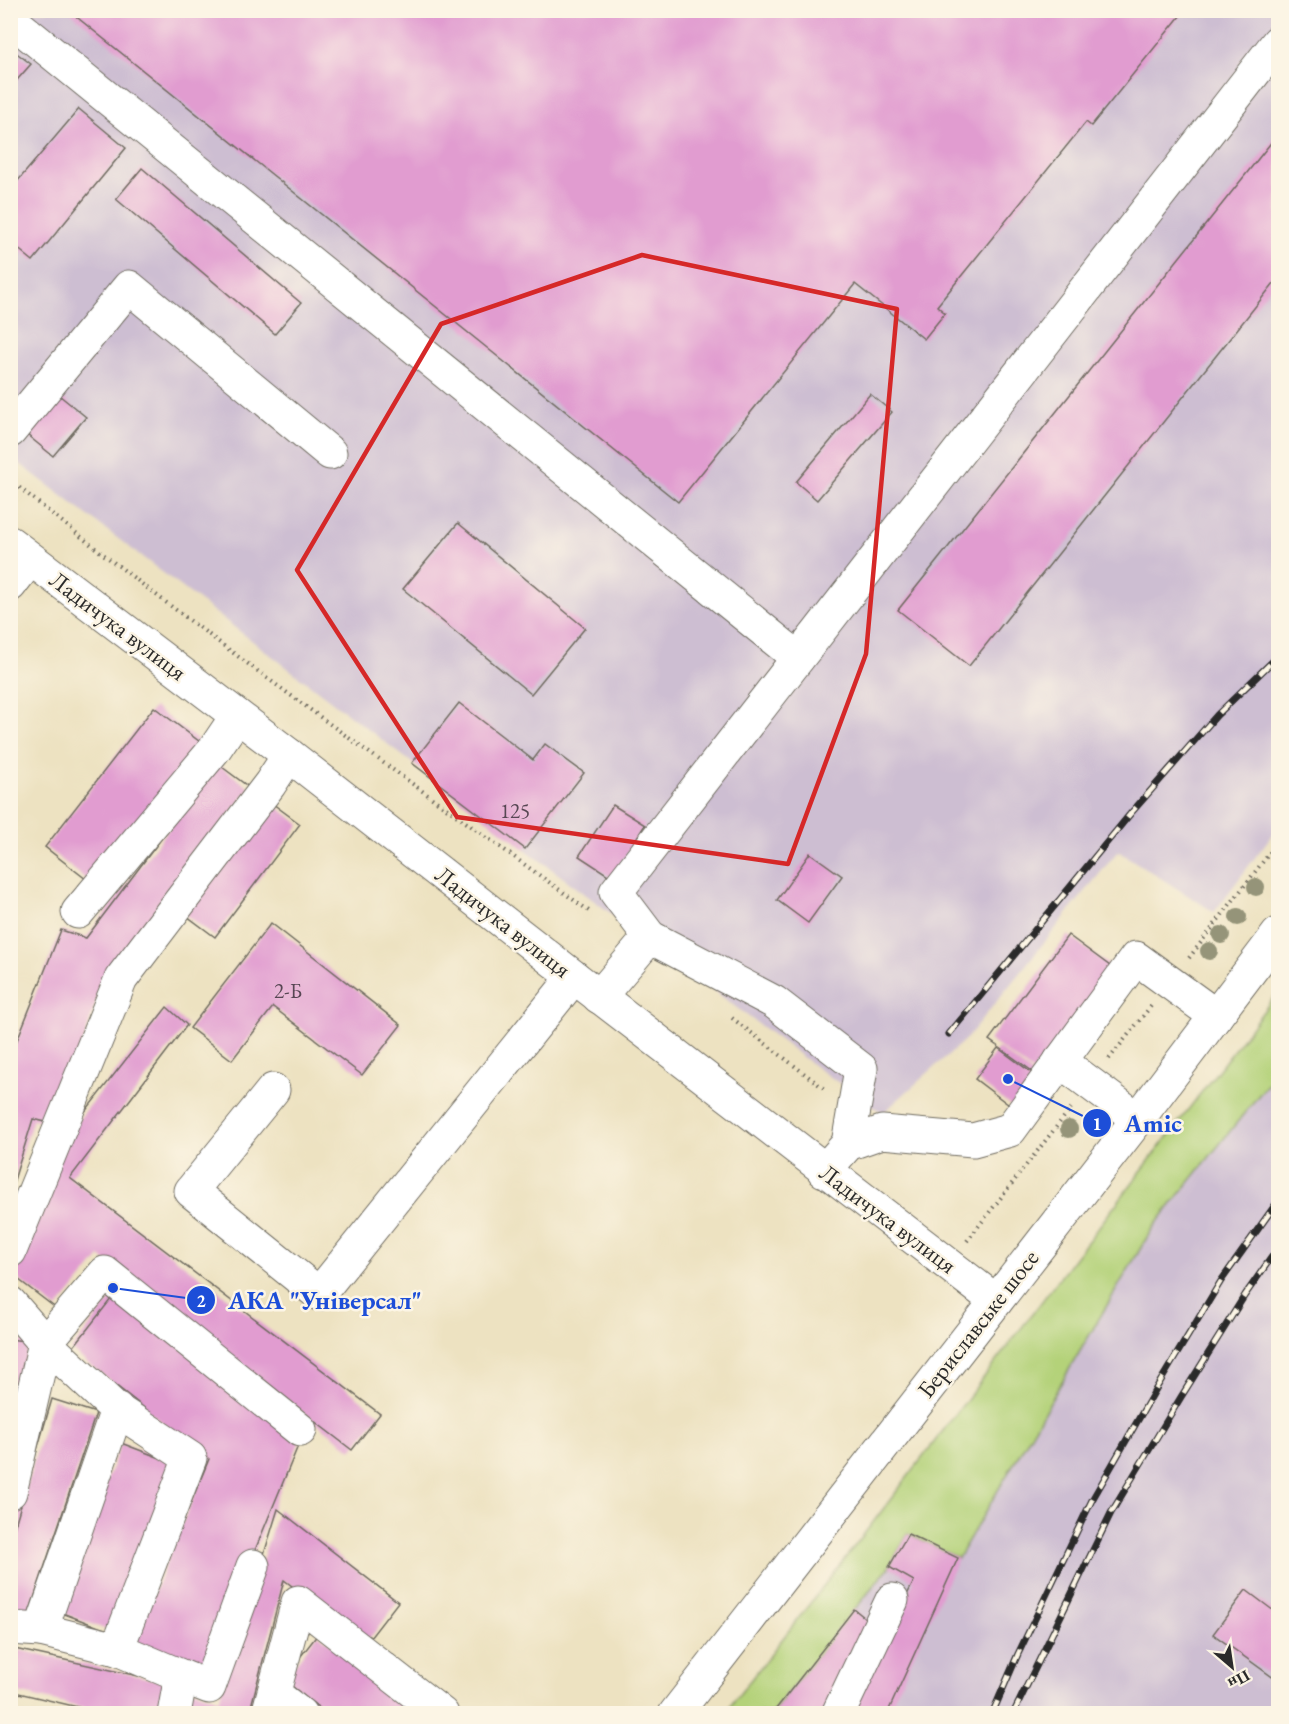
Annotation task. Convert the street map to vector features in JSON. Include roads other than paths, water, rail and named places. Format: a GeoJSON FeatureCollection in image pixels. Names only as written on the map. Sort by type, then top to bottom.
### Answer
{"type":"FeatureCollection","features":[{"type":"Feature","properties":{"kind":"street"},"geometry":{"type":"LineString","coordinates":[[10,19],[798,658]]}},
{"type":"Feature","properties":{"kind":"street"},"geometry":{"type":"LineString","coordinates":[[848,1144],[861,1069],[774,1002],[650,937],[616,892],[1278,42]]}},
{"type":"Feature","properties":{"kind":"street"},"geometry":{"type":"LineString","coordinates":[[10,431],[129,287],[330,453]]}},
{"type":"Feature","properties":{"kind":"street"},"geometry":{"type":"LineString","coordinates":[[10,585],[20,551]]}},
{"type":"Feature","properties":{"kind":"street","name":"Ладичука вулиця"},"geometry":{"type":"LineString","coordinates":[[20,551],[289,755],[996,1301]]}},
{"type":"Feature","properties":{"kind":"street"},"geometry":{"type":"LineString","coordinates":[[78,912],[214,750],[237,716]]}},
{"type":"Feature","properties":{"kind":"street"},"geometry":{"type":"LineString","coordinates":[[10,1251],[121,979],[270,784],[289,755]]}},
{"type":"Feature","properties":{"kind":"street","name":"Бериславське шосе"},"geometry":{"type":"LineString","coordinates":[[675,1713],[1138,1119],[1278,934]]}},
{"type":"Feature","properties":{"kind":"street"},"geometry":{"type":"LineString","coordinates":[[600,997],[650,937]]}},
{"type":"Feature","properties":{"kind":"street"},"geometry":{"type":"LineString","coordinates":[[824,1170],[848,1144],[882,1132],[973,1140],[1010,1130],[1136,958],[1215,1016]]}},
{"type":"Feature","properties":{"kind":"street"},"geometry":{"type":"LineString","coordinates":[[273,1090],[191,1191],[319,1294],[574,977]]}},
{"type":"Feature","properties":{"kind":"street"},"geometry":{"type":"LineString","coordinates":[[1060,1062],[1138,1119]]}},
{"type":"Feature","properties":{"kind":"street"},"geometry":{"type":"LineString","coordinates":[[10,1492],[45,1343],[105,1273],[300,1430]]}},
{"type":"Feature","properties":{"kind":"street"},"geometry":{"type":"LineString","coordinates":[[12,1307],[45,1343],[117,1410],[190,1458],[117,1649]]}},
{"type":"Feature","properties":{"kind":"street"},"geometry":{"type":"LineString","coordinates":[[117,1410],[26,1629],[117,1649],[209,1687],[253,1566]]}},
{"type":"Feature","properties":{"kind":"street"},"geometry":{"type":"LineString","coordinates":[[838,1713],[892,1600]]}},
{"type":"Feature","properties":{"kind":"street"},"geometry":{"type":"LineString","coordinates":[[300,1713],[271,1704],[298,1602],[442,1713]]}},
{"type":"Feature","properties":{"kind":"street"},"geometry":{"type":"LineString","coordinates":[[174,1713],[181,1676]]}},
{"type":"Feature","properties":{"kind":"railway"},"geometry":{"type":"LineString","coordinates":[[949,1034],[1131,813],[1217,715],[1278,656]]}},
{"type":"Feature","properties":{"kind":"railway"},"geometry":{"type":"LineString","coordinates":[[992,1714],[1018,1654],[1092,1500],[1221,1281],[1278,1201]]}},
{"type":"Feature","properties":{"kind":"railway"},"geometry":{"type":"LineString","coordinates":[[1013,1714],[1111,1513],[1245,1295],[1278,1248]]}},
{"type":"Feature","properties":{"kind":"place","name":"Amic"},"geometry":{"type":"Point","coordinates":[1008,1079]}},
{"type":"Feature","properties":{"kind":"place","name":"АКА \"Універсал\""},"geometry":{"type":"Point","coordinates":[113,1288]}}]}
